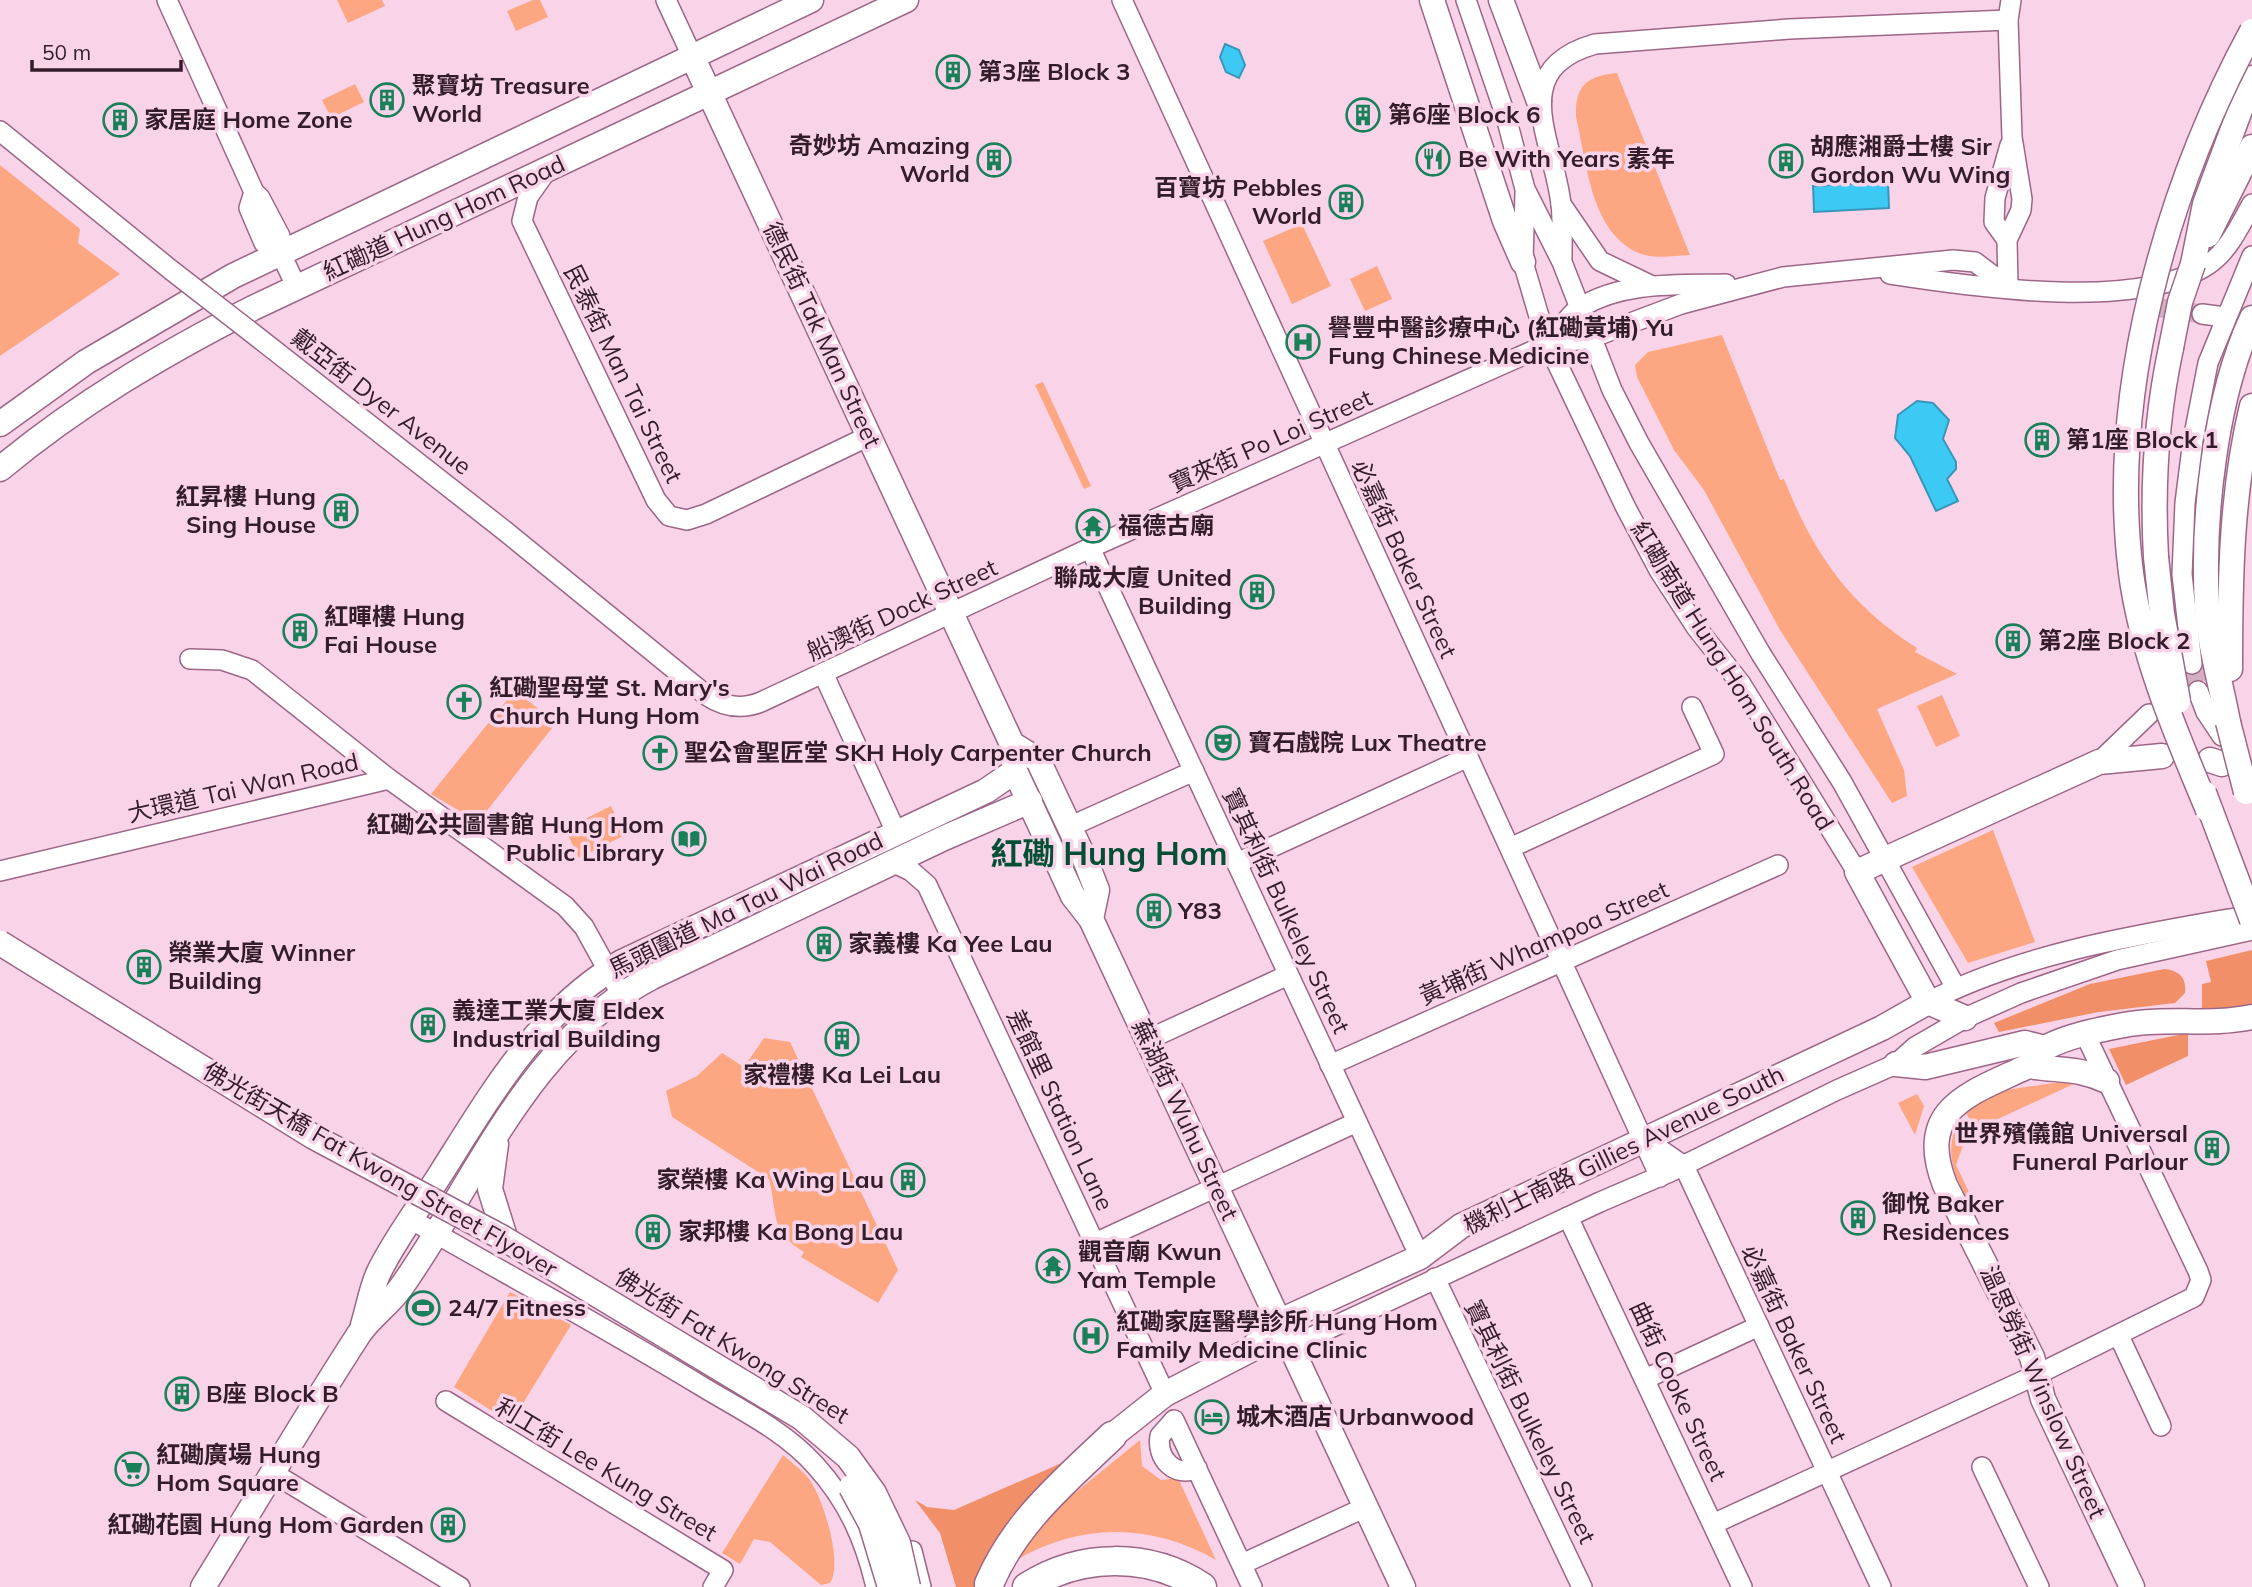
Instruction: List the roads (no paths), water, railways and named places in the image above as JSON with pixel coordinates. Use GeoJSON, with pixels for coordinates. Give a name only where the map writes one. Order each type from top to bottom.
{"type":"FeatureCollection","features":[{"type":"Feature","properties":{"kind":"highway"},"geometry":{"type":"LineString","coordinates":[[989,1584],[1006,1550],[1028,1519],[1112,1436]]}},
{"type":"Feature","properties":{"kind":"highway"},"geometry":{"type":"LineString","coordinates":[[1027,1587],[1078,1565],[1123,1561],[1168,1570],[1202,1587]]}},
{"type":"Feature","properties":{"kind":"main road","name":"紅磡道 Hung Hom Road"},"geometry":{"type":"LineString","coordinates":[[0,424],[86,362],[233,276],[811,0]]}},
{"type":"Feature","properties":{"kind":"main road","name":"紅磡道 Hung Hom Road"},"geometry":{"type":"LineString","coordinates":[[0,469],[61,421],[144,366],[297,288],[906,0]]}},
{"type":"Feature","properties":{"kind":"main road"},"geometry":{"type":"LineString","coordinates":[[1432,0],[1505,221],[1523,262]]}},
{"type":"Feature","properties":{"kind":"main road"},"geometry":{"type":"LineString","coordinates":[[1501,0],[1539,101]]}},
{"type":"Feature","properties":{"kind":"main road"},"geometry":{"type":"LineString","coordinates":[[2252,31],[2220,94],[2180,192],[2150,294],[2136,380],[2128,464],[2128,545],[2140,620],[2168,713],[2252,917]]}},
{"type":"Feature","properties":{"kind":"main road","name":"德民街 Tak Man Street"},"geometry":{"type":"LineString","coordinates":[[692,56],[951,614]]}},
{"type":"Feature","properties":{"kind":"main road"},"geometry":{"type":"LineString","coordinates":[[2208,810],[2179,706],[2169,656],[2158,581],[2153,510],[2160,397],[2180,302],[2193,264],[2205,204],[2252,78]]}},
{"type":"Feature","properties":{"kind":"main road"},"geometry":{"type":"LineString","coordinates":[[2193,264],[2252,147]]}},
{"type":"Feature","properties":{"kind":"main road"},"geometry":{"type":"LineString","coordinates":[[2252,318],[2222,412],[2210,482],[2207,607],[2225,729],[2252,808]]}},
{"type":"Feature","properties":{"kind":"main road"},"geometry":{"type":"LineString","coordinates":[[2225,729],[2236,479],[2252,406]]}},
{"type":"Feature","properties":{"kind":"main road","name":"蕪湖街 Wuhu Street"},"geometry":{"type":"LineString","coordinates":[[951,614],[1012,744],[1015,771],[1073,896],[1091,919],[1403,1587]]}},
{"type":"Feature","properties":{"kind":"main road","name":"蕪湖街 Wuhu Street"},"geometry":{"type":"LineString","coordinates":[[1012,744],[1038,760],[1069,827],[1097,890],[1091,919]]}},
{"type":"Feature","properties":{"kind":"main road"},"geometry":{"type":"LineString","coordinates":[[1857,872],[2099,762],[2162,756]]}},
{"type":"Feature","properties":{"kind":"main road","name":"馬頭圍道 Ma Tau Wai Road"},"geometry":{"type":"LineString","coordinates":[[361,1331],[378,1274],[492,1093],[530,1041],[564,1004],[607,971],[658,944],[986,791],[1015,771]]}},
{"type":"Feature","properties":{"kind":"main road"},"geometry":{"type":"LineString","coordinates":[[986,791],[1030,800],[1069,827]]}},
{"type":"Feature","properties":{"kind":"main road","name":"馬頭圍道 Ma Tau Wai Road"},"geometry":{"type":"LineString","coordinates":[[203,1587],[361,1331],[401,1289],[532,1083],[570,1035],[621,994],[892,862],[1030,800]]}},
{"type":"Feature","properties":{"kind":"main road","name":"紅磡南道 Hung Hom South Road"},"geometry":{"type":"LineString","coordinates":[[1857,872],[1928,1002]]}},
{"type":"Feature","properties":{"kind":"main road","name":"佛光街天橋 Fat Kwong Street Flyover"},"geometry":{"type":"LineString","coordinates":[[0,943],[314,1137],[503,1238],[802,1418],[848,1457],[874,1493],[898,1543],[908,1587]]}},
{"type":"Feature","properties":{"kind":"main road","name":"佛光街天橋 Fat Kwong Street Flyover"},"geometry":{"type":"LineString","coordinates":[[0,959],[308,1147],[510,1256],[790,1426],[832,1461],[854,1490],[871,1524],[890,1587]]}},
{"type":"Feature","properties":{"kind":"main road"},"geometry":{"type":"LineString","coordinates":[[1928,1002],[1965,1018]]}},
{"type":"Feature","properties":{"kind":"main road","name":"機利士南路 Gillies Avenue South"},"geometry":{"type":"LineString","coordinates":[[1112,1436],[1165,1394],[1250,1350],[1278,1322],[1420,1257],[1461,1226],[1882,1028],[1928,1002]]}},
{"type":"Feature","properties":{"kind":"main road"},"geometry":{"type":"LineString","coordinates":[[1896,1065],[1925,1067],[2025,1043],[2045,1048],[2085,1034],[2126,1025],[2252,1017]]}},
{"type":"Feature","properties":{"kind":"main road","name":"溫思勞街 Winslow Street"},"geometry":{"type":"LineString","coordinates":[[2045,1048],[2028,1066],[1978,1087],[1958,1101],[1939,1131],[1937,1155],[1945,1185],[2032,1357],[2043,1399],[2132,1587]]}},
{"type":"Feature","properties":{"kind":"main road"},"geometry":{"type":"LineString","coordinates":[[2028,1066],[2053,1070],[2077,1069],[2107,1081]]}},
{"type":"Feature","properties":{"kind":"main road"},"geometry":{"type":"LineString","coordinates":[[499,1133],[490,1171],[490,1189],[504,1234]]}},
{"type":"Feature","properties":{"kind":"street"},"geometry":{"type":"LineString","coordinates":[[167,0],[254,192],[249,208],[264,243],[280,252],[297,288]]}},
{"type":"Feature","properties":{"kind":"street"},"geometry":{"type":"LineString","coordinates":[[666,0],[692,56]]}},
{"type":"Feature","properties":{"kind":"street","name":"必嘉街 Baker Street"},"geometry":{"type":"LineString","coordinates":[[1122,0],[1660,1177]]}},
{"type":"Feature","properties":{"kind":"street","name":"紅磡南道 Hung Hom South Road"},"geometry":{"type":"LineString","coordinates":[[1466,0],[1506,117],[1525,190],[1562,262],[1591,338],[1639,443],[1761,654],[1842,782],[1956,988]]}},
{"type":"Feature","properties":{"kind":"street"},"geometry":{"type":"LineString","coordinates":[[1539,101],[1552,69],[1567,55],[1595,44],[2010,10],[2012,137],[1994,210],[1994,222],[2007,240],[2008,287]]}},
{"type":"Feature","properties":{"kind":"street","name":"紅磡南道 Hung Hom South Road"},"geometry":{"type":"LineString","coordinates":[[1539,101],[1561,203],[1562,262]]}},
{"type":"Feature","properties":{"kind":"street","name":"戴亞街 Dyer Avenue"},"geometry":{"type":"LineString","coordinates":[[0,131],[170,270],[526,547],[706,695],[733,707]]}},
{"type":"Feature","properties":{"kind":"street","name":"民泰街 Man Tai Street"},"geometry":{"type":"LineString","coordinates":[[548,169],[528,197],[522,221],[656,499],[669,516],[687,520],[706,514],[869,436]]}},
{"type":"Feature","properties":{"kind":"street","name":"紅磡南道 Hung Hom South Road"},"geometry":{"type":"LineString","coordinates":[[1525,190],[1523,262],[1548,344],[1659,570],[1696,627],[1741,684],[1857,872]]}},
{"type":"Feature","properties":{"kind":"street"},"geometry":{"type":"LineString","coordinates":[[1561,203],[1600,261],[1650,285]]}},
{"type":"Feature","properties":{"kind":"street"},"geometry":{"type":"LineString","coordinates":[[1548,344],[1591,338],[1681,304],[1783,277],[1953,260],[1976,262],[2008,287],[2109,292],[2169,281],[2208,264],[2224,251],[2252,204]]}},
{"type":"Feature","properties":{"kind":"street"},"geometry":{"type":"LineString","coordinates":[[2192,664],[2182,574],[2185,503],[2208,363],[2252,256]]}},
{"type":"Feature","properties":{"kind":"street"},"geometry":{"type":"LineString","coordinates":[[1548,344],[1579,307],[1650,285],[1754,284]]}},
{"type":"Feature","properties":{"kind":"street"},"geometry":{"type":"LineString","coordinates":[[2109,292],[2155,307]]}},
{"type":"Feature","properties":{"kind":"street"},"geometry":{"type":"LineString","coordinates":[[2202,314],[2225,317]]}},
{"type":"Feature","properties":{"kind":"street","name":"寶來街 Po Loi Street"},"geometry":{"type":"LineString","coordinates":[[1090,548],[1548,344]]}},
{"type":"Feature","properties":{"kind":"street","name":"船澳街 Dock Street"},"geometry":{"type":"LineString","coordinates":[[733,707],[752,706],[1090,548]]}},
{"type":"Feature","properties":{"kind":"street","name":"寶其利街 Bulkeley Street"},"geometry":{"type":"LineString","coordinates":[[1090,548],[1420,1257]]}},
{"type":"Feature","properties":{"kind":"street"},"geometry":{"type":"LineString","coordinates":[[190,660],[222,660],[252,670],[388,779]]}},
{"type":"Feature","properties":{"kind":"street"},"geometry":{"type":"LineString","coordinates":[[823,673],[897,832]]}},
{"type":"Feature","properties":{"kind":"street"},"geometry":{"type":"LineString","coordinates":[[2198,691],[2225,729]]}},
{"type":"Feature","properties":{"kind":"street"},"geometry":{"type":"LineString","coordinates":[[1510,848],[1714,754],[1692,707]]}},
{"type":"Feature","properties":{"kind":"street"},"geometry":{"type":"LineString","coordinates":[[2099,762],[2149,714]]}},
{"type":"Feature","properties":{"kind":"street"},"geometry":{"type":"LineString","coordinates":[[1237,863],[1468,757]]}},
{"type":"Feature","properties":{"kind":"street"},"geometry":{"type":"LineString","coordinates":[[1069,827],[1194,771]]}},
{"type":"Feature","properties":{"kind":"street","name":"大環道 Tai Wan Road"},"geometry":{"type":"LineString","coordinates":[[2,873],[388,779],[560,901],[584,928],[621,994]]}},
{"type":"Feature","properties":{"kind":"street","name":"差館里 Station Lane"},"geometry":{"type":"LineString","coordinates":[[892,862],[911,871],[927,885],[1165,1394]]}},
{"type":"Feature","properties":{"kind":"street","name":"黃埔街 Whampoa Street"},"geometry":{"type":"LineString","coordinates":[[1330,1065],[1778,865]]}},
{"type":"Feature","properties":{"kind":"street"},"geometry":{"type":"LineString","coordinates":[[2165,940],[2252,917]]}},
{"type":"Feature","properties":{"kind":"street"},"geometry":{"type":"LineString","coordinates":[[1928,1002],[1956,988],[2084,948],[2252,930]]}},
{"type":"Feature","properties":{"kind":"street","name":"機利士南路 Gillies Avenue South"},"geometry":{"type":"LineString","coordinates":[[1290,1347],[1435,1278],[1684,1166],[1837,1090],[1896,1065],[1915,1047],[1965,1018],[2068,975],[2165,940]]}},
{"type":"Feature","properties":{"kind":"street","name":"佛光街 Fat Kwong Street"},"geometry":{"type":"LineString","coordinates":[[0,953],[15,957],[331,1150],[504,1234],[818,1423],[841,1441],[882,1488],[911,1546],[921,1587]]}},
{"type":"Feature","properties":{"kind":"street"},"geometry":{"type":"LineString","coordinates":[[1147,1040],[1289,975]]}},
{"type":"Feature","properties":{"kind":"street"},"geometry":{"type":"LineString","coordinates":[[1713,1524],[2119,1336],[2194,1297],[2201,1280],[2085,1034]]}},
{"type":"Feature","properties":{"kind":"street"},"geometry":{"type":"LineString","coordinates":[[1095,1243],[1357,1122]]}},
{"type":"Feature","properties":{"kind":"street","name":"必嘉街 Baker Street"},"geometry":{"type":"LineString","coordinates":[[1644,1138],[1684,1166],[1881,1587]]}},
{"type":"Feature","properties":{"kind":"street","name":"曲街 Cooke Street"},"geometry":{"type":"LineString","coordinates":[[1568,1217],[1742,1587]]}},
{"type":"Feature","properties":{"kind":"street","name":"佛光街 Fat Kwong Street"},"geometry":{"type":"LineString","coordinates":[[412,1220],[572,1308],[792,1444],[831,1483],[847,1507],[864,1544],[876,1587]]}},
{"type":"Feature","properties":{"kind":"street","name":"寶其利街 Bulkeley Street"},"geometry":{"type":"LineString","coordinates":[[1435,1278],[1582,1587]]}},
{"type":"Feature","properties":{"kind":"street"},"geometry":{"type":"LineString","coordinates":[[1645,1379],[1759,1326]]}},
{"type":"Feature","properties":{"kind":"street"},"geometry":{"type":"LineString","coordinates":[[2119,1336],[2161,1426]]}},
{"type":"Feature","properties":{"kind":"street","name":"利工街 Lee Kung Street"},"geometry":{"type":"LineString","coordinates":[[446,1401],[723,1570],[713,1587]]}},
{"type":"Feature","properties":{"kind":"street"},"geometry":{"type":"LineString","coordinates":[[1982,1467],[2039,1587]]}},
{"type":"Feature","properties":{"kind":"street"},"geometry":{"type":"LineString","coordinates":[[1197,1468],[1252,1587]]}},
{"type":"Feature","properties":{"kind":"street"},"geometry":{"type":"LineString","coordinates":[[273,1473],[460,1587]]}},
{"type":"Feature","properties":{"kind":"street"},"geometry":{"type":"LineString","coordinates":[[1242,1564],[1366,1507]]}},
{"type":"Feature","properties":{"kind":"water"},"geometry":{"type":"Polygon","coordinates":[[[1225,44],[1239,50],[1245,65],[1239,78],[1226,72],[1220,57],[1225,44]]]}},
{"type":"Feature","properties":{"kind":"water"},"geometry":{"type":"Polygon","coordinates":[[[1888,182],[1889,208],[1814,212],[1813,186],[1888,182]]]}},
{"type":"Feature","properties":{"kind":"water"},"geometry":{"type":"Polygon","coordinates":[[[1917,401],[1933,403],[1949,420],[1943,439],[1956,462],[1956,469],[1947,479],[1958,501],[1936,511],[1910,456],[1895,438],[1898,415],[1917,401]]]}},
{"type":"Feature","properties":{"kind":"tunnel"},"geometry":{"type":"LineString","coordinates":[[2155,307],[2202,314]]}},
{"type":"Feature","properties":{"kind":"tunnel"},"geometry":{"type":"LineString","coordinates":[[2192,664],[2198,691]]}},
{"type":"Feature","properties":{"kind":"place","name":"第3座 Block 3"},"geometry":{"type":"Point","coordinates":[953,72]}},
{"type":"Feature","properties":{"kind":"place","name":"聚寶坊 Treasure World"},"geometry":{"type":"Point","coordinates":[387,100]}},
{"type":"Feature","properties":{"kind":"place","name":"第6座 Block 6"},"geometry":{"type":"Point","coordinates":[1363,115]}},
{"type":"Feature","properties":{"kind":"place","name":"家居庭 Home Zone"},"geometry":{"type":"Point","coordinates":[120,120]}},
{"type":"Feature","properties":{"kind":"place","name":"Be With Years 素年"},"geometry":{"type":"Point","coordinates":[1433,159]}},
{"type":"Feature","properties":{"kind":"place","name":"奇妙坊 Amazing World"},"geometry":{"type":"Point","coordinates":[994,160]}},
{"type":"Feature","properties":{"kind":"place","name":"胡應湘爵士樓 Sir Gordon Wu Wing"},"geometry":{"type":"Point","coordinates":[1786,161]}},
{"type":"Feature","properties":{"kind":"place","name":"百寶坊 Pebbles World"},"geometry":{"type":"Point","coordinates":[1346,202]}},
{"type":"Feature","properties":{"kind":"place","name":"譽豐中醫診療中心 (紅磡黃埔) Yu Fung Chinese Medicine"},"geometry":{"type":"Point","coordinates":[1303,342]}},
{"type":"Feature","properties":{"kind":"place","name":"第1座 Block 1"},"geometry":{"type":"Point","coordinates":[2042,440]}},
{"type":"Feature","properties":{"kind":"place","name":"紅昇樓 Hung Sing House"},"geometry":{"type":"Point","coordinates":[341,511]}},
{"type":"Feature","properties":{"kind":"place","name":"福德古廟"},"geometry":{"type":"Point","coordinates":[1093,526]}},
{"type":"Feature","properties":{"kind":"place","name":"聯成大廈 United Building"},"geometry":{"type":"Point","coordinates":[1257,592]}},
{"type":"Feature","properties":{"kind":"place","name":"紅暉樓 Hung Fai House"},"geometry":{"type":"Point","coordinates":[300,631]}},
{"type":"Feature","properties":{"kind":"place","name":"第2座 Block 2"},"geometry":{"type":"Point","coordinates":[2013,641]}},
{"type":"Feature","properties":{"kind":"place","name":"紅磡聖母堂 St. Mary's Church Hung Hom"},"geometry":{"type":"Point","coordinates":[464,702]}},
{"type":"Feature","properties":{"kind":"place","name":"寶石戲院 Lux Theatre"},"geometry":{"type":"Point","coordinates":[1223,743]}},
{"type":"Feature","properties":{"kind":"place","name":"聖公會聖匠堂 SKH Holy Carpenter Church"},"geometry":{"type":"Point","coordinates":[660,753]}},
{"type":"Feature","properties":{"kind":"place","name":"紅磡公共圖書館 Hung Hom Public Library"},"geometry":{"type":"Point","coordinates":[689,839]}},
{"type":"Feature","properties":{"kind":"place","name":"Y83"},"geometry":{"type":"Point","coordinates":[1154,911]}},
{"type":"Feature","properties":{"kind":"place","name":"家義樓 Ka Yee Lau"},"geometry":{"type":"Point","coordinates":[824,944]}},
{"type":"Feature","properties":{"kind":"place","name":"榮業大廈 Winner Building"},"geometry":{"type":"Point","coordinates":[144,967]}},
{"type":"Feature","properties":{"kind":"place","name":"義達工業大廈 Eldex Industrial Building"},"geometry":{"type":"Point","coordinates":[428,1025]}},
{"type":"Feature","properties":{"kind":"place","name":"家禮樓 Ka Lei Lau"},"geometry":{"type":"Point","coordinates":[842,1039]}},
{"type":"Feature","properties":{"kind":"place","name":"世界殯儀館 Universal Funeral Parlour"},"geometry":{"type":"Point","coordinates":[2212,1148]}},
{"type":"Feature","properties":{"kind":"place","name":"家榮樓 Ka Wing Lau"},"geometry":{"type":"Point","coordinates":[908,1180]}},
{"type":"Feature","properties":{"kind":"place","name":"御悅 Baker Residences"},"geometry":{"type":"Point","coordinates":[1858,1218]}},
{"type":"Feature","properties":{"kind":"place","name":"家邦樓 Ka Bong Lau"},"geometry":{"type":"Point","coordinates":[653,1232]}},
{"type":"Feature","properties":{"kind":"place","name":"觀音廟 Kwun Yam Temple"},"geometry":{"type":"Point","coordinates":[1053,1266]}},
{"type":"Feature","properties":{"kind":"place","name":"24/7 Fitness"},"geometry":{"type":"Point","coordinates":[423,1308]}},
{"type":"Feature","properties":{"kind":"place","name":"紅磡家庭醫學診所 Hung Hom Family Medicine Clinic"},"geometry":{"type":"Point","coordinates":[1091,1336]}},
{"type":"Feature","properties":{"kind":"place","name":"B座 Block B"},"geometry":{"type":"Point","coordinates":[182,1394]}},
{"type":"Feature","properties":{"kind":"place","name":"城木酒店 Urbanwood"},"geometry":{"type":"Point","coordinates":[1212,1417]}},
{"type":"Feature","properties":{"kind":"place","name":"紅磡廣場 Hung Hom Square"},"geometry":{"type":"Point","coordinates":[132,1469]}},
{"type":"Feature","properties":{"kind":"place","name":"紅磡花園 Hung Hom Garden"},"geometry":{"type":"Point","coordinates":[448,1525]}},
{"type":"Feature","properties":{"kind":"district","name":"紅磡 Hung Hom"},"geometry":{"type":"Point","coordinates":[1109,854]}}]}
